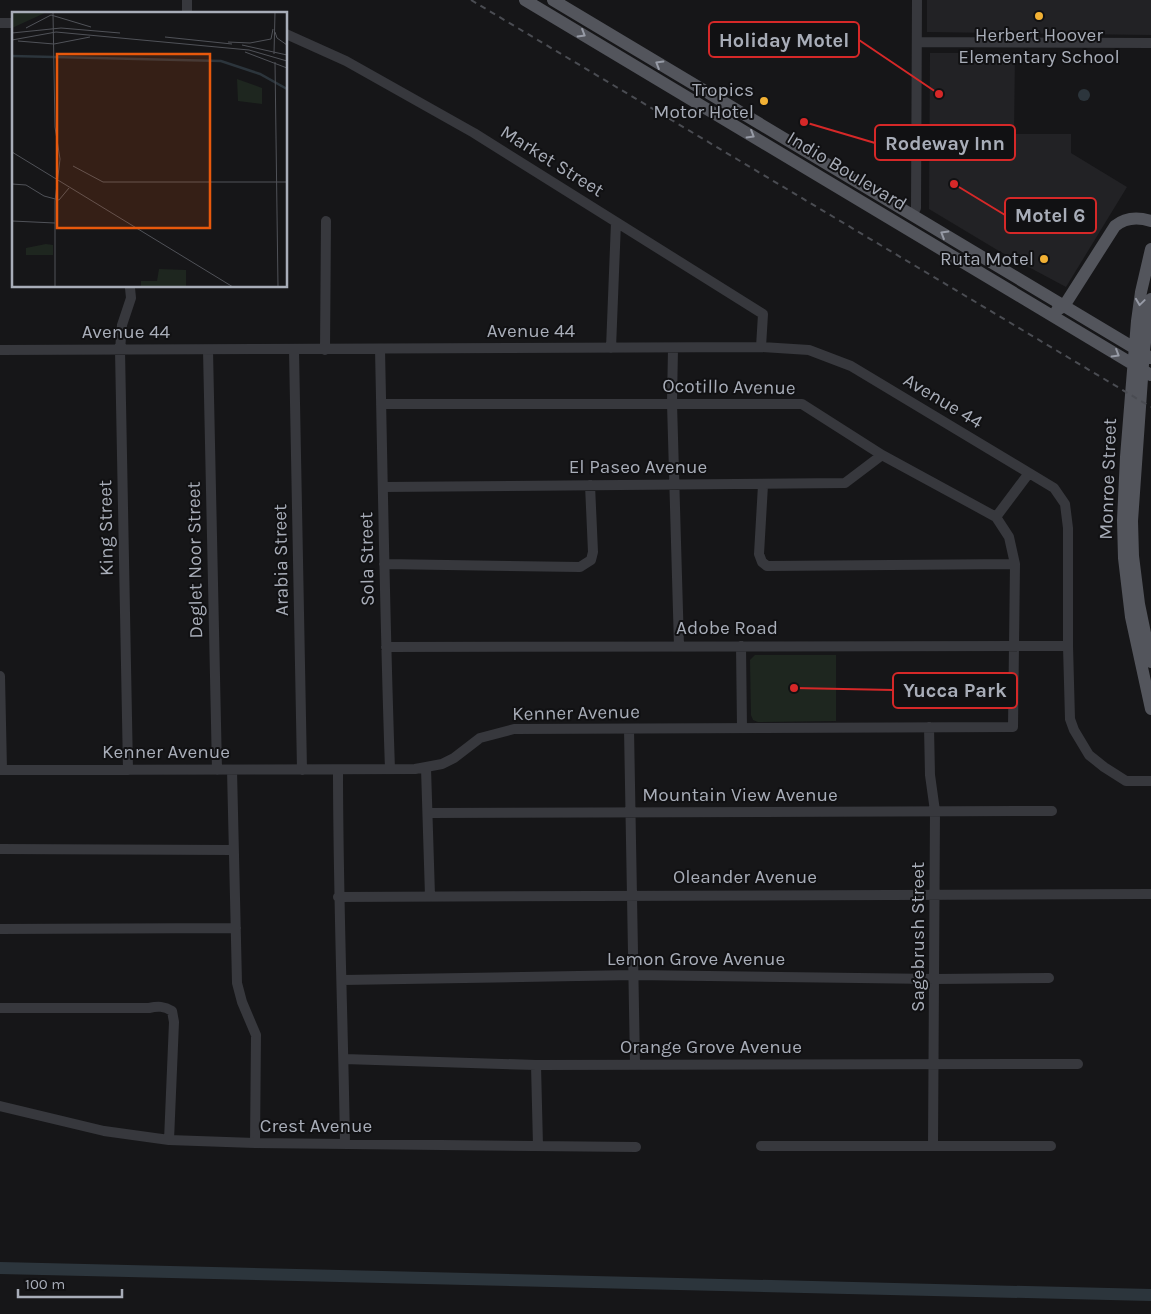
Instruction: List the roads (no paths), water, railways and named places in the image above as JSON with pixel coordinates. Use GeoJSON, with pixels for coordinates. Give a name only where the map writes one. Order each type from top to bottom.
{"type":"FeatureCollection","features":[{"type":"Feature","properties":{"kind":"main road","name":"Indio Boulevard"},"geometry":{"type":"LineString","coordinates":[[525,0],[1151,375]]}},
{"type":"Feature","properties":{"kind":"main road"},"geometry":{"type":"LineString","coordinates":[[548,0],[550,8],[557,19]]}},
{"type":"Feature","properties":{"kind":"main road","name":"Indio Boulevard"},"geometry":{"type":"LineString","coordinates":[[553,0],[1151,358]]}},
{"type":"Feature","properties":{"kind":"main road"},"geometry":{"type":"LineString","coordinates":[[844,191],[865,197],[896,215],[904,217],[912,214],[916,228],[924,239]]}},
{"type":"Feature","properties":{"kind":"main road"},"geometry":{"type":"LineString","coordinates":[[994,281],[1013,286],[1053,309],[1059,310],[1064,306],[1115,226],[1120,222],[1135,218],[1151,221]]}},
{"type":"Feature","properties":{"kind":"main road","name":"Monroe Street"},"geometry":{"type":"LineString","coordinates":[[1151,249],[1141,292],[1142,322],[1131,457],[1123,520],[1131,617],[1151,709]]}},
{"type":"Feature","properties":{"kind":"main road","name":"Monroe Street"},"geometry":{"type":"LineString","coordinates":[[1142,322],[1151,299]]}},
{"type":"Feature","properties":{"kind":"main road"},"geometry":{"type":"LineString","coordinates":[[1064,306],[1068,319],[1074,329]]}},
{"type":"Feature","properties":{"kind":"main road"},"geometry":{"type":"LineString","coordinates":[[1074,329],[1074,323],[1079,322],[1106,338],[1126,343]]}},
{"type":"Feature","properties":{"kind":"main road","name":"Monroe Street"},"geometry":{"type":"LineString","coordinates":[[1131,457],[1133,556],[1140,611],[1151,662]]}},
{"type":"Feature","properties":{"kind":"street"},"geometry":{"type":"LineString","coordinates":[[912,214],[916,208],[917,0]]}},
{"type":"Feature","properties":{"kind":"street","name":"Market Street"},"geometry":{"type":"LineString","coordinates":[[288,35],[346,61],[463,127],[763,314],[761,347]]}},
{"type":"Feature","properties":{"kind":"street"},"geometry":{"type":"LineString","coordinates":[[917,42],[1151,43]]}},
{"type":"Feature","properties":{"kind":"street"},"geometry":{"type":"LineString","coordinates":[[325,350],[326,221]]}},
{"type":"Feature","properties":{"kind":"street"},"geometry":{"type":"LineString","coordinates":[[611,348],[616,222]]}},
{"type":"Feature","properties":{"kind":"street","name":"King Street"},"geometry":{"type":"LineString","coordinates":[[128,770],[120,350],[122,325],[131,298],[130,288]]}},
{"type":"Feature","properties":{"kind":"street","name":"Avenue 44"},"geometry":{"type":"LineString","coordinates":[[0,350],[761,347],[809,350],[851,366],[1054,488],[1065,504],[1068,528],[1070,719],[1080,741],[1089,754],[1104,767],[1126,781],[1151,781]]}},
{"type":"Feature","properties":{"kind":"street"},"geometry":{"type":"LineString","coordinates":[[672,348],[679,646]]}},
{"type":"Feature","properties":{"kind":"street","name":"Sola Street"},"geometry":{"type":"LineString","coordinates":[[380,349],[390,769]]}},
{"type":"Feature","properties":{"kind":"street","name":"Deglet Noor Street"},"geometry":{"type":"LineString","coordinates":[[208,350],[217,770]]}},
{"type":"Feature","properties":{"kind":"street","name":"Arabia Street"},"geometry":{"type":"LineString","coordinates":[[294,350],[302,770]]}},
{"type":"Feature","properties":{"kind":"street","name":"Ocotillo Avenue"},"geometry":{"type":"LineString","coordinates":[[381,404],[802,404],[882,455],[996,518],[1010,537],[1015,564],[1013,727]]}},
{"type":"Feature","properties":{"kind":"street","name":"El Paseo Avenue"},"geometry":{"type":"LineString","coordinates":[[384,486],[844,483],[882,455]]}},
{"type":"Feature","properties":{"kind":"street"},"geometry":{"type":"LineString","coordinates":[[996,518],[1029,473]]}},
{"type":"Feature","properties":{"kind":"street"},"geometry":{"type":"LineString","coordinates":[[384,564],[580,567],[591,560],[593,552],[590,485]]}},
{"type":"Feature","properties":{"kind":"street"},"geometry":{"type":"LineString","coordinates":[[763,485],[759,554],[762,562],[768,566],[1015,564]]}},
{"type":"Feature","properties":{"kind":"street"},"geometry":{"type":"LineString","coordinates":[[741,646],[742,728]]}},
{"type":"Feature","properties":{"kind":"street","name":"Adobe Road"},"geometry":{"type":"LineString","coordinates":[[386,647],[1068,646]]}},
{"type":"Feature","properties":{"kind":"street"},"geometry":{"type":"LineString","coordinates":[[0,676],[1,770]]}},
{"type":"Feature","properties":{"kind":"street","name":"Kenner Avenue"},"geometry":{"type":"LineString","coordinates":[[1,770],[338,770],[426,768],[454,758],[480,738],[514,729],[1013,727]]}},
{"type":"Feature","properties":{"kind":"street","name":"Sagebrush Street"},"geometry":{"type":"LineString","coordinates":[[929,728],[930,775],[936,811],[936,979],[933,1146]]}},
{"type":"Feature","properties":{"kind":"street"},"geometry":{"type":"LineString","coordinates":[[629,729],[635,1064]]}},
{"type":"Feature","properties":{"kind":"street"},"geometry":{"type":"LineString","coordinates":[[426,768],[430,896]]}},
{"type":"Feature","properties":{"kind":"street"},"geometry":{"type":"LineString","coordinates":[[232,770],[237,983],[242,1002],[256,1035],[255,1143]]}},
{"type":"Feature","properties":{"kind":"street"},"geometry":{"type":"LineString","coordinates":[[338,770],[338,897],[343,980],[346,1143]]}},
{"type":"Feature","properties":{"kind":"street","name":"Mountain View Avenue"},"geometry":{"type":"LineString","coordinates":[[428,813],[1052,811]]}},
{"type":"Feature","properties":{"kind":"street"},"geometry":{"type":"LineString","coordinates":[[0,849],[233,850]]}},
{"type":"Feature","properties":{"kind":"street","name":"Oleander Avenue"},"geometry":{"type":"LineString","coordinates":[[338,897],[1151,894]]}},
{"type":"Feature","properties":{"kind":"street"},"geometry":{"type":"LineString","coordinates":[[0,929],[236,928]]}},
{"type":"Feature","properties":{"kind":"street","name":"Lemon Grove Avenue"},"geometry":{"type":"LineString","coordinates":[[343,980],[634,975],[936,979],[1049,978]]}},
{"type":"Feature","properties":{"kind":"street"},"geometry":{"type":"LineString","coordinates":[[0,1008],[149,1008],[156,1006],[172,1011],[174,1022],[169,1140]]}},
{"type":"Feature","properties":{"kind":"street","name":"Orange Grove Avenue"},"geometry":{"type":"LineString","coordinates":[[344,1059],[536,1065],[1078,1064]]}},
{"type":"Feature","properties":{"kind":"street"},"geometry":{"type":"LineString","coordinates":[[536,1065],[538,1146]]}},
{"type":"Feature","properties":{"kind":"street","name":"Crest Avenue"},"geometry":{"type":"LineString","coordinates":[[0,1106],[104,1131],[169,1140],[255,1143],[636,1147]]}},
{"type":"Feature","properties":{"kind":"street"},"geometry":{"type":"LineString","coordinates":[[761,1146],[1051,1146]]}},
{"type":"Feature","properties":{"kind":"waterway"},"geometry":{"type":"LineString","coordinates":[[0,1268],[1151,1295]]}},
{"type":"Feature","properties":{"kind":"railway"},"geometry":{"type":"LineString","coordinates":[[471,0],[1151,407]]}},
{"type":"Feature","properties":{"kind":"place","name":"Herbert Hoover Elementary School"},"geometry":{"type":"Point","coordinates":[1039,16]}},
{"type":"Feature","properties":{"kind":"place","name":"Holiday Motel"},"geometry":{"type":"Point","coordinates":[939,94]}},
{"type":"Feature","properties":{"kind":"place","name":"Tropics Motor Hotel"},"geometry":{"type":"Point","coordinates":[764,101]}},
{"type":"Feature","properties":{"kind":"place","name":"Rodeway Inn"},"geometry":{"type":"Point","coordinates":[804,122]}},
{"type":"Feature","properties":{"kind":"place","name":"Motel 6"},"geometry":{"type":"Point","coordinates":[954,184]}},
{"type":"Feature","properties":{"kind":"place","name":"Ruta Motel"},"geometry":{"type":"Point","coordinates":[1044,259]}},
{"type":"Feature","properties":{"kind":"place","name":"Yucca Park"},"geometry":{"type":"Point","coordinates":[794,688]}}]}
